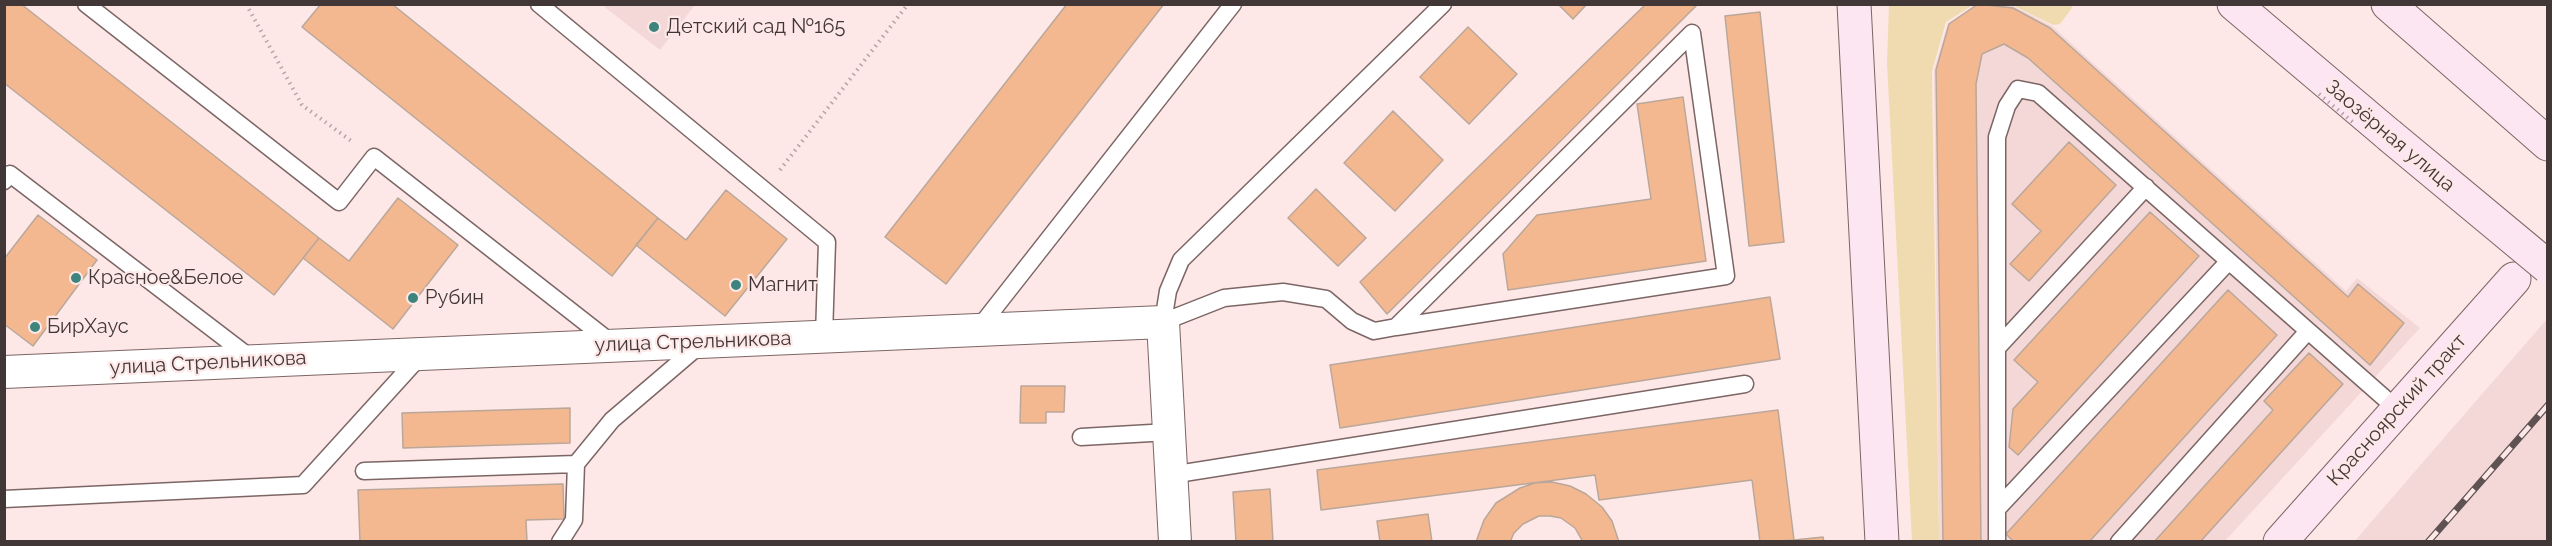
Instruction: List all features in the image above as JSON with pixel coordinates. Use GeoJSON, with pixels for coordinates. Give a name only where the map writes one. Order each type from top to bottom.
{"type":"FeatureCollection","features":[{"type":"Feature","properties":{"kind":"main road","name":"Заозёрная улица"},"geometry":{"type":"LineString","coordinates":[[2234,4],[2547,267]]}},
{"type":"Feature","properties":{"kind":"main road"},"geometry":{"type":"LineString","coordinates":[[2388,4],[2547,144]]}},
{"type":"Feature","properties":{"kind":"main road"},"geometry":{"type":"LineString","coordinates":[[1855,8],[1882,542]]}},
{"type":"Feature","properties":{"kind":"main road","name":"Красноярский тракт"},"geometry":{"type":"LineString","coordinates":[[2280,542],[2514,279]]}},
{"type":"Feature","properties":{"kind":"street","name":"улица Стрельникова"},"geometry":{"type":"LineString","coordinates":[[4,372],[1163,322]]}},
{"type":"Feature","properties":{"kind":"street"},"geometry":{"type":"LineString","coordinates":[[1163,322],[1175,542]]}},
{"type":"Feature","properties":{"kind":"lane"},"geometry":{"type":"LineString","coordinates":[[86,4],[339,202],[374,157],[614,345]]}},
{"type":"Feature","properties":{"kind":"lane"},"geometry":{"type":"LineString","coordinates":[[539,4],[827,242],[824,336]]}},
{"type":"Feature","properties":{"kind":"lane"},"geometry":{"type":"LineString","coordinates":[[978,329],[1233,4]]}},
{"type":"Feature","properties":{"kind":"lane"},"geometry":{"type":"LineString","coordinates":[[1163,322],[1168,291],[1181,260],[1443,4]]}},
{"type":"Feature","properties":{"kind":"lane"},"geometry":{"type":"LineString","coordinates":[[1163,322],[1224,298],[1283,292],[1326,299],[1352,321],[1374,332],[1726,276],[1692,33],[1396,327]]}},
{"type":"Feature","properties":{"kind":"lane"},"geometry":{"type":"LineString","coordinates":[[1997,542],[1997,137],[2007,106],[2018,89],[2038,93],[2398,410]]}},
{"type":"Feature","properties":{"kind":"lane"},"geometry":{"type":"LineString","coordinates":[[4,181],[10,174],[255,361]]}},
{"type":"Feature","properties":{"kind":"lane"},"geometry":{"type":"LineString","coordinates":[[1997,348],[2146,187]]}},
{"type":"Feature","properties":{"kind":"lane"},"geometry":{"type":"LineString","coordinates":[[1997,509],[2229,261]]}},
{"type":"Feature","properties":{"kind":"lane"},"geometry":{"type":"LineString","coordinates":[[2119,542],[2308,331]]}},
{"type":"Feature","properties":{"kind":"lane"},"geometry":{"type":"LineString","coordinates":[[560,542],[574,520],[576,464],[612,420],[704,341]]}},
{"type":"Feature","properties":{"kind":"lane"},"geometry":{"type":"LineString","coordinates":[[4,499],[303,485],[423,354]]}},
{"type":"Feature","properties":{"kind":"lane"},"geometry":{"type":"LineString","coordinates":[[1172,474],[1745,384]]}},
{"type":"Feature","properties":{"kind":"lane"},"geometry":{"type":"LineString","coordinates":[[1081,437],[1169,432]]}},
{"type":"Feature","properties":{"kind":"lane"},"geometry":{"type":"LineString","coordinates":[[364,471],[576,464]]}},
{"type":"Feature","properties":{"kind":"path"},"geometry":{"type":"LineString","coordinates":[[246,4],[302,105],[374,157]]}},
{"type":"Feature","properties":{"kind":"path"},"geometry":{"type":"LineString","coordinates":[[764,191],[908,4]]}},
{"type":"Feature","properties":{"kind":"shaded area","name":"Детский сад №165"},"geometry":{"type":"Polygon","coordinates":[[[602,5],[695,5],[660,50],[602,5]]]}},
{"type":"Feature","properties":{"kind":"shaded area"},"geometry":{"type":"Polygon","coordinates":[[[1889,5],[1973,5],[1946,22],[1932,71],[1939,541],[1912,541],[1887,63],[1889,5]]]}},
{"type":"Feature","properties":{"kind":"shaded area"},"geometry":{"type":"Polygon","coordinates":[[[1975,5],[2013,6],[2052,26],[2346,291],[2357,278],[2420,328],[2225,541],[1939,541],[1934,70],[1948,23],[1975,5]]]}},
{"type":"Feature","properties":{"kind":"shaded area"},"geometry":{"type":"Polygon","coordinates":[[[2012,5],[2072,5],[2072,8],[2060,24],[2053,25],[2012,5]]]}},
{"type":"Feature","properties":{"kind":"shaded area"},"geometry":{"type":"Polygon","coordinates":[[[2547,319],[2547,541],[2355,541],[2359,536],[2547,319]]]}},
{"type":"Feature","properties":{"kind":"building"},"geometry":{"type":"Polygon","coordinates":[[[4,4],[21,4],[319,238],[274,295],[4,83],[4,4]]]}},
{"type":"Feature","properties":{"kind":"building"},"geometry":{"type":"Polygon","coordinates":[[[321,4],[392,4],[658,218],[612,276],[302,27],[321,4]]]}},
{"type":"Feature","properties":{"kind":"building"},"geometry":{"type":"Polygon","coordinates":[[[1067,4],[1164,4],[946,284],[885,237],[1067,4]]]}},
{"type":"Feature","properties":{"kind":"building"},"geometry":{"type":"Polygon","coordinates":[[[1558,4],[1587,4],[1573,19],[1558,4]]]}},
{"type":"Feature","properties":{"kind":"building"},"geometry":{"type":"Polygon","coordinates":[[[1646,4],[1698,4],[1387,314],[1360,282],[1646,4]]]}},
{"type":"Feature","properties":{"kind":"building"},"geometry":{"type":"Polygon","coordinates":[[[1978,4],[2013,8],[2050,28],[2348,297],[2358,284],[2404,323],[2370,365],[2028,58],[2004,44],[1982,54],[1976,84],[1981,542],[1943,542],[1936,70],[1949,24],[1978,4]]]}},
{"type":"Feature","properties":{"kind":"building"},"geometry":{"type":"Polygon","coordinates":[[[1760,12],[1784,242],[1749,246],[1725,16],[1760,12]]]}},
{"type":"Feature","properties":{"kind":"building"},"geometry":{"type":"Polygon","coordinates":[[[1468,27],[1517,74],[1469,124],[1420,77],[1468,27]]]}},
{"type":"Feature","properties":{"kind":"building"},"geometry":{"type":"Polygon","coordinates":[[[1683,97],[1706,261],[1508,290],[1503,254],[1537,215],[1651,199],[1637,104],[1683,97]]]}},
{"type":"Feature","properties":{"kind":"building"},"geometry":{"type":"Polygon","coordinates":[[[1393,111],[1443,160],[1395,211],[1344,163],[1393,111]]]}},
{"type":"Feature","properties":{"kind":"building"},"geometry":{"type":"Polygon","coordinates":[[[2069,142],[2116,185],[2029,281],[2010,264],[2041,231],[2012,204],[2069,142]]]}},
{"type":"Feature","properties":{"kind":"building"},"geometry":{"type":"Polygon","coordinates":[[[1316,189],[1366,238],[1338,266],[1288,218],[1316,189]]]}},
{"type":"Feature","properties":{"kind":"building"},"geometry":{"type":"Polygon","coordinates":[[[726,190],[787,239],[725,316],[636,245],[658,218],[686,240],[726,190]]]}},
{"type":"Feature","properties":{"kind":"building"},"geometry":{"type":"Polygon","coordinates":[[[398,198],[458,245],[393,329],[303,258],[319,238],[349,261],[398,198]]]}},
{"type":"Feature","properties":{"kind":"building"},"geometry":{"type":"Polygon","coordinates":[[[2150,212],[2199,256],[2018,455],[2009,447],[2013,409],[2038,382],[2014,360],[2150,212]]]}},
{"type":"Feature","properties":{"kind":"building"},"geometry":{"type":"Polygon","coordinates":[[[38,215],[97,260],[33,346],[4,324],[4,259],[38,215]]]}},
{"type":"Feature","properties":{"kind":"building"},"geometry":{"type":"Polygon","coordinates":[[[2228,290],[2277,335],[2089,542],[2014,542],[2006,534],[2228,290]]]}},
{"type":"Feature","properties":{"kind":"building"},"geometry":{"type":"Polygon","coordinates":[[[1770,297],[1780,359],[1340,428],[1330,365],[1770,297]]]}},
{"type":"Feature","properties":{"kind":"building"},"geometry":{"type":"Polygon","coordinates":[[[2309,353],[2343,384],[2200,542],[2154,542],[2273,410],[2264,401],[2309,353]]]}},
{"type":"Feature","properties":{"kind":"building"},"geometry":{"type":"Polygon","coordinates":[[[1021,386],[1065,386],[1064,412],[1046,412],[1046,423],[1020,423],[1021,386]]]}},
{"type":"Feature","properties":{"kind":"building"},"geometry":{"type":"Polygon","coordinates":[[[570,408],[570,443],[403,448],[402,413],[570,408]]]}},
{"type":"Feature","properties":{"kind":"building"},"geometry":{"type":"Polygon","coordinates":[[[1778,410],[1794,540],[1760,542],[1752,480],[1599,500],[1595,475],[1321,510],[1317,470],[1778,410]]]}},
{"type":"Feature","properties":{"kind":"building"},"geometry":{"type":"Polygon","coordinates":[[[1552,482],[1570,486],[1586,494],[1602,507],[1612,521],[1619,542],[1583,542],[1575,528],[1561,518],[1539,516],[1523,524],[1514,533],[1510,542],[1476,542],[1484,520],[1496,503],[1520,488],[1535,483],[1552,482]]]}},
{"type":"Feature","properties":{"kind":"building"},"geometry":{"type":"Polygon","coordinates":[[[563,484],[564,519],[526,520],[527,542],[360,542],[358,490],[563,484]]]}},
{"type":"Feature","properties":{"kind":"building"},"geometry":{"type":"Polygon","coordinates":[[[1270,489],[1273,542],[1236,542],[1233,492],[1270,489]]]}},
{"type":"Feature","properties":{"kind":"building"},"geometry":{"type":"Polygon","coordinates":[[[1428,514],[1432,542],[1380,542],[1377,521],[1428,514]]]}},
{"type":"Feature","properties":{"kind":"building"},"geometry":{"type":"Polygon","coordinates":[[[1823,537],[1824,542],[1785,542],[1794,540],[1823,537]]]}},
{"type":"Feature","properties":{"kind":"railway"},"geometry":{"type":"LineString","coordinates":[[2428,542],[2548,405]]}},
{"type":"Feature","properties":{"kind":"place","name":"Детский сад №165"},"geometry":{"type":"Point","coordinates":[654,27]}},
{"type":"Feature","properties":{"kind":"place","name":"Красное&Белое"},"geometry":{"type":"Point","coordinates":[76,278]}},
{"type":"Feature","properties":{"kind":"place","name":"Магнит"},"geometry":{"type":"Point","coordinates":[736,285]}},
{"type":"Feature","properties":{"kind":"place","name":"Рубин"},"geometry":{"type":"Point","coordinates":[413,298]}},
{"type":"Feature","properties":{"kind":"place","name":"БирХаус"},"geometry":{"type":"Point","coordinates":[35,327]}}]}
